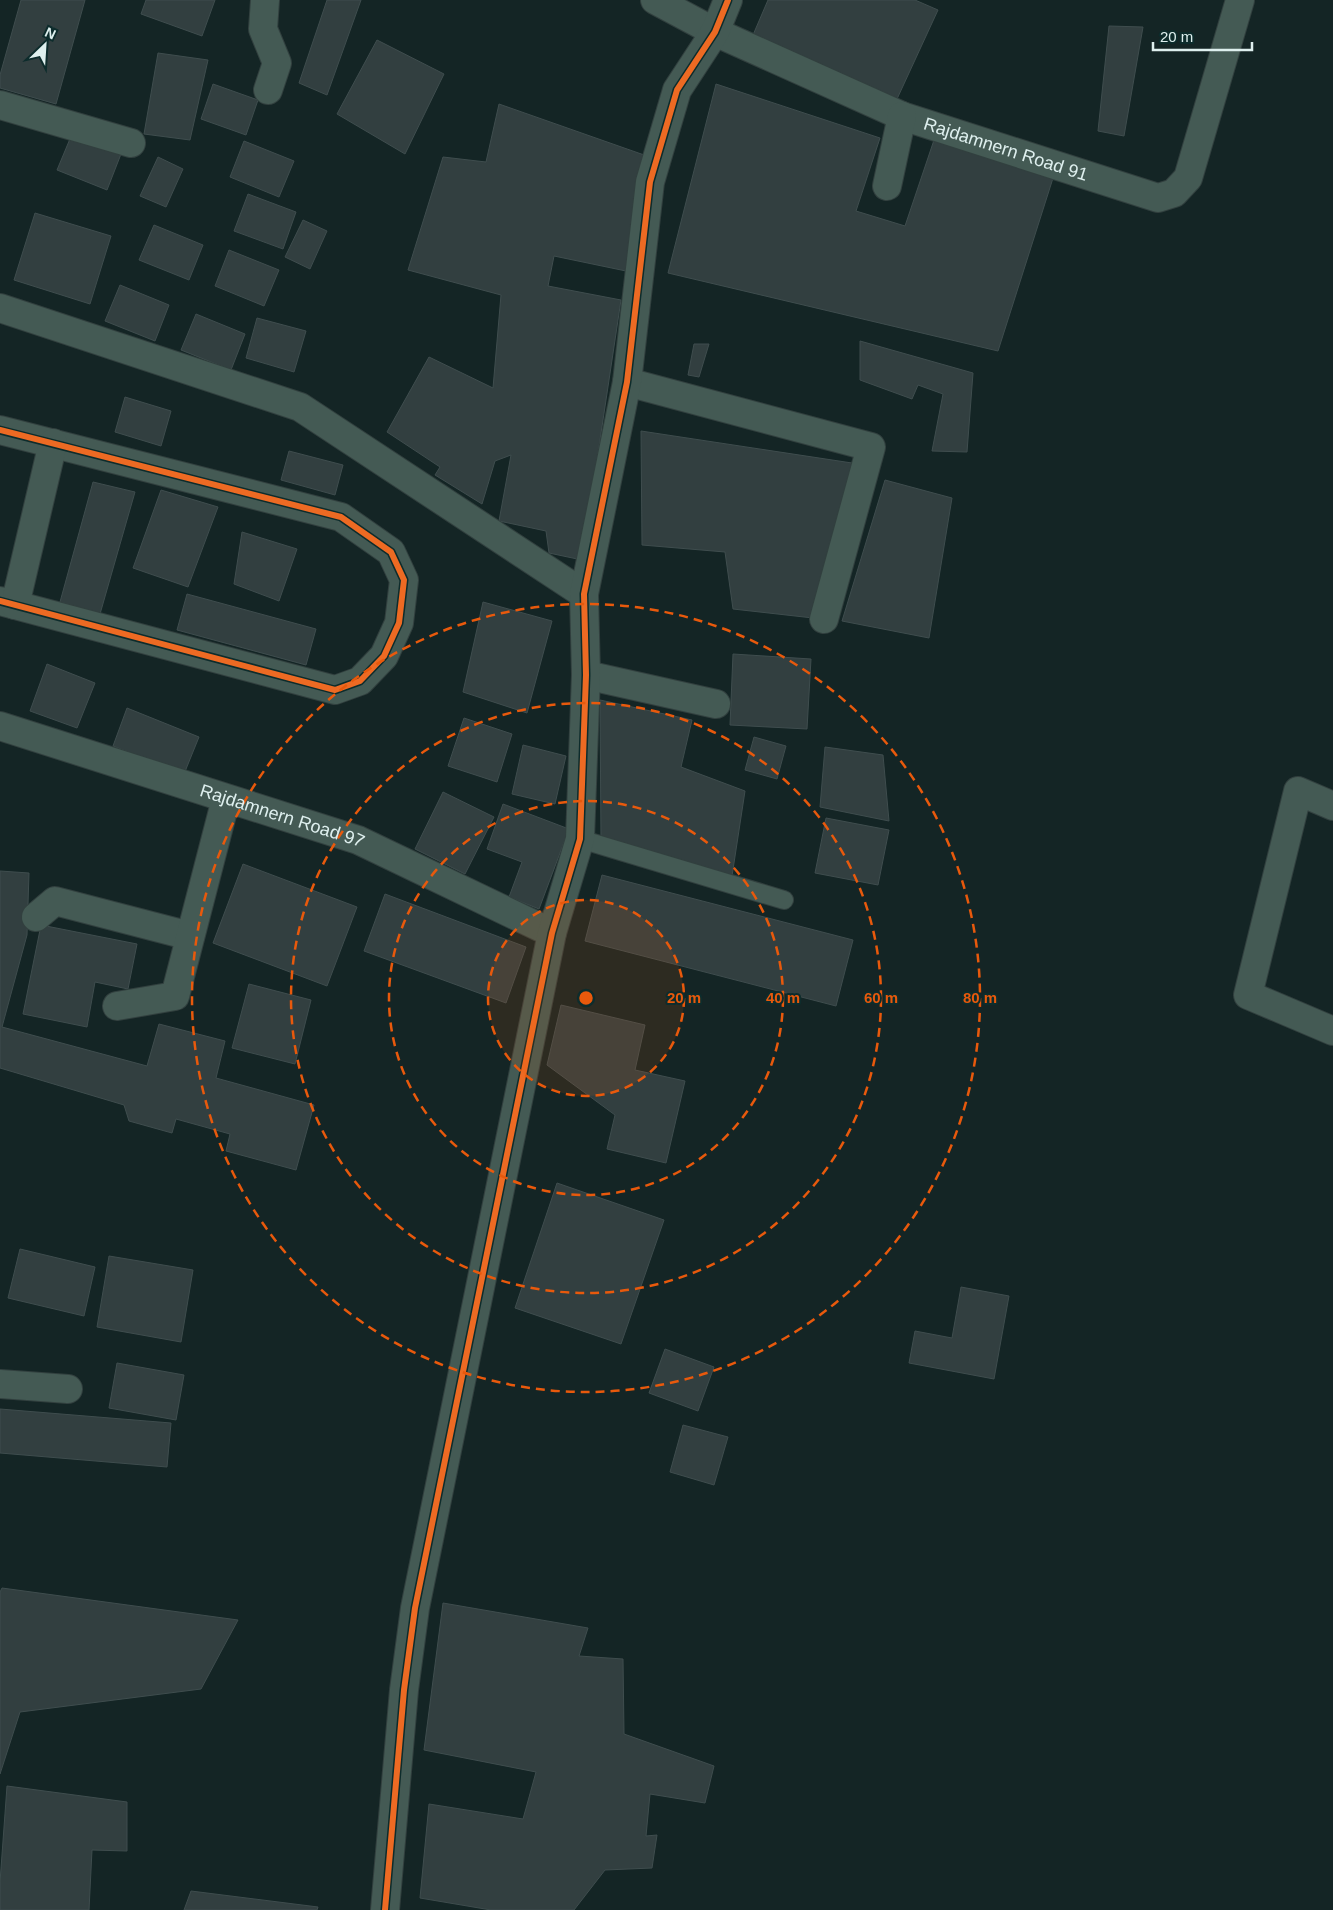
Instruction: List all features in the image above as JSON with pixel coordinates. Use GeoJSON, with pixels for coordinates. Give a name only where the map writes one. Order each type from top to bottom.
{"type":"FeatureCollection","features":[{"type":"Feature","properties":{"kind":"street"},"geometry":{"type":"LineString","coordinates":[[265,0],[263,29],[277,63],[268,90]]}},
{"type":"Feature","properties":{"kind":"street","name":"Rajdamnern Road 91"},"geometry":{"type":"LineString","coordinates":[[655,0],[715,32],[902,116],[1158,198],[1174,193],[1188,178],[1240,0]]}},
{"type":"Feature","properties":{"kind":"street"},"geometry":{"type":"LineString","coordinates":[[384,1910],[404,1690],[414,1608],[552,933],[580,839],[586,674],[584,594],[627,382],[650,182],[677,90],[715,32],[728,0]]}},
{"type":"Feature","properties":{"kind":"street"},"geometry":{"type":"LineString","coordinates":[[0,105],[131,143]]}},
{"type":"Feature","properties":{"kind":"street"},"geometry":{"type":"LineString","coordinates":[[887,186],[902,116]]}},
{"type":"Feature","properties":{"kind":"street"},"geometry":{"type":"LineString","coordinates":[[0,308],[300,407],[584,594]]}},
{"type":"Feature","properties":{"kind":"street"},"geometry":{"type":"LineString","coordinates":[[627,382],[871,447],[824,619]]}},
{"type":"Feature","properties":{"kind":"street"},"geometry":{"type":"LineString","coordinates":[[0,430],[53,443],[341,517],[391,552],[404,580],[399,622],[384,656],[360,681],[335,690],[7,603],[53,443]]}},
{"type":"Feature","properties":{"kind":"street"},"geometry":{"type":"LineString","coordinates":[[586,674],[716,704]]}},
{"type":"Feature","properties":{"kind":"street","name":"Rajdamnern Road 97"},"geometry":{"type":"LineString","coordinates":[[0,726],[358,840],[552,933]]}},
{"type":"Feature","properties":{"kind":"street"},"geometry":{"type":"LineString","coordinates":[[1333,806],[1298,791],[1248,995],[1333,1031]]}},
{"type":"Feature","properties":{"kind":"street"},"geometry":{"type":"LineString","coordinates":[[117,1006],[175,996],[226,799]]}},
{"type":"Feature","properties":{"kind":"street"},"geometry":{"type":"LineString","coordinates":[[36,917],[55,901],[190,936]]}},
{"type":"Feature","properties":{"kind":"street"},"geometry":{"type":"LineString","coordinates":[[0,1384],[68,1389]]}},
{"type":"Feature","properties":{"kind":"lane"},"geometry":{"type":"LineString","coordinates":[[580,839],[784,900]]}},
{"type":"Feature","properties":{"kind":"building"},"geometry":{"type":"Polygon","coordinates":[[[21,0],[85,0],[56,104],[0,88],[0,75],[21,0]]]}},
{"type":"Feature","properties":{"kind":"building"},"geometry":{"type":"Polygon","coordinates":[[[146,0],[215,0],[202,36],[141,14],[146,0]]]}},
{"type":"Feature","properties":{"kind":"building"},"geometry":{"type":"Polygon","coordinates":[[[327,0],[361,0],[327,95],[299,83],[327,0]]]}},
{"type":"Feature","properties":{"kind":"building"},"geometry":{"type":"Polygon","coordinates":[[[768,0],[915,0],[938,10],[897,99],[753,35],[768,0]]]}},
{"type":"Feature","properties":{"kind":"building"},"geometry":{"type":"Polygon","coordinates":[[[1109,26],[1143,27],[1124,136],[1098,131],[1109,26]]]}},
{"type":"Feature","properties":{"kind":"building"},"geometry":{"type":"Polygon","coordinates":[[[377,40],[444,74],[405,154],[337,114],[377,40]]]}},
{"type":"Feature","properties":{"kind":"building"},"geometry":{"type":"Polygon","coordinates":[[[158,53],[208,60],[190,140],[144,134],[158,53]]]}},
{"type":"Feature","properties":{"kind":"building"},"geometry":{"type":"Polygon","coordinates":[[[213,84],[258,100],[246,135],[201,119],[213,84]]]}},
{"type":"Feature","properties":{"kind":"building"},"geometry":{"type":"Polygon","coordinates":[[[716,84],[880,138],[856,211],[905,226],[934,140],[1054,175],[998,351],[668,273],[716,84]]]}},
{"type":"Feature","properties":{"kind":"building"},"geometry":{"type":"Polygon","coordinates":[[[499,104],[647,156],[626,271],[554,256],[548,286],[621,300],[582,560],[549,553],[546,531],[499,521],[511,455],[495,461],[482,504],[435,475],[440,467],[387,432],[429,357],[493,388],[501,295],[408,270],[443,157],[486,162],[499,104]]]}},
{"type":"Feature","properties":{"kind":"building"},"geometry":{"type":"Polygon","coordinates":[[[72,134],[121,154],[107,190],[57,170],[72,134]]]}},
{"type":"Feature","properties":{"kind":"building"},"geometry":{"type":"Polygon","coordinates":[[[244,141],[294,161],[279,197],[230,177],[244,141]]]}},
{"type":"Feature","properties":{"kind":"building"},"geometry":{"type":"Polygon","coordinates":[[[158,157],[183,169],[166,207],[140,196],[158,157]]]}},
{"type":"Feature","properties":{"kind":"building"},"geometry":{"type":"Polygon","coordinates":[[[248,194],[296,212],[283,249],[234,231],[248,194]]]}},
{"type":"Feature","properties":{"kind":"building"},"geometry":{"type":"Polygon","coordinates":[[[35,213],[111,236],[90,304],[14,280],[35,213]]]}},
{"type":"Feature","properties":{"kind":"building"},"geometry":{"type":"Polygon","coordinates":[[[303,220],[327,231],[310,269],[285,257],[303,220]]]}},
{"type":"Feature","properties":{"kind":"building"},"geometry":{"type":"Polygon","coordinates":[[[154,225],[203,245],[189,280],[139,260],[154,225]]]}},
{"type":"Feature","properties":{"kind":"building"},"geometry":{"type":"Polygon","coordinates":[[[229,250],[279,270],[264,306],[215,286],[229,250]]]}},
{"type":"Feature","properties":{"kind":"building"},"geometry":{"type":"Polygon","coordinates":[[[120,285],[169,305],[155,341],[105,321],[120,285]]]}},
{"type":"Feature","properties":{"kind":"building"},"geometry":{"type":"Polygon","coordinates":[[[196,314],[245,334],[231,370],[181,350],[196,314]]]}},
{"type":"Feature","properties":{"kind":"building"},"geometry":{"type":"Polygon","coordinates":[[[257,318],[306,331],[294,372],[246,358],[257,318]]]}},
{"type":"Feature","properties":{"kind":"building"},"geometry":{"type":"Polygon","coordinates":[[[860,341],[973,373],[967,452],[932,451],[943,394],[918,385],[912,399],[860,380],[860,341]]]}},
{"type":"Feature","properties":{"kind":"building"},"geometry":{"type":"Polygon","coordinates":[[[694,344],[709,344],[699,377],[688,375],[694,344]]]}},
{"type":"Feature","properties":{"kind":"building"},"geometry":{"type":"Polygon","coordinates":[[[125,397],[171,411],[161,446],[115,432],[125,397]]]}},
{"type":"Feature","properties":{"kind":"building"},"geometry":{"type":"Polygon","coordinates":[[[641,431],[852,463],[813,618],[733,609],[725,552],[642,545],[641,431]]]}},
{"type":"Feature","properties":{"kind":"building"},"geometry":{"type":"Polygon","coordinates":[[[289,451],[343,465],[335,495],[281,480],[289,451]]]}},
{"type":"Feature","properties":{"kind":"building"},"geometry":{"type":"Polygon","coordinates":[[[885,480],[952,498],[929,638],[842,621],[885,480]]]}},
{"type":"Feature","properties":{"kind":"building"},"geometry":{"type":"Polygon","coordinates":[[[93,482],[135,492],[100,614],[60,602],[93,482]]]}},
{"type":"Feature","properties":{"kind":"building"},"geometry":{"type":"Polygon","coordinates":[[[161,490],[218,507],[188,587],[133,568],[161,490]]]}},
{"type":"Feature","properties":{"kind":"building"},"geometry":{"type":"Polygon","coordinates":[[[242,532],[297,549],[279,601],[234,584],[242,532]]]}},
{"type":"Feature","properties":{"kind":"building"},"geometry":{"type":"Polygon","coordinates":[[[187,594],[316,629],[306,665],[177,630],[187,594]]]}},
{"type":"Feature","properties":{"kind":"building"},"geometry":{"type":"Polygon","coordinates":[[[483,602],[552,621],[527,713],[463,692],[483,602]]]}},
{"type":"Feature","properties":{"kind":"building"},"geometry":{"type":"Polygon","coordinates":[[[733,654],[811,659],[807,729],[730,725],[733,654]]]}},
{"type":"Feature","properties":{"kind":"building"},"geometry":{"type":"Polygon","coordinates":[[[47,664],[95,683],[77,728],[30,711],[47,664]]]}},
{"type":"Feature","properties":{"kind":"building"},"geometry":{"type":"Polygon","coordinates":[[[600,700],[692,720],[681,767],[745,791],[732,876],[601,841],[600,700]]]}},
{"type":"Feature","properties":{"kind":"building"},"geometry":{"type":"Polygon","coordinates":[[[127,708],[199,737],[184,774],[113,746],[127,708]]]}},
{"type":"Feature","properties":{"kind":"building"},"geometry":{"type":"Polygon","coordinates":[[[464,718],[512,734],[497,782],[448,766],[464,718]]]}},
{"type":"Feature","properties":{"kind":"building"},"geometry":{"type":"Polygon","coordinates":[[[754,737],[786,746],[777,779],[745,770],[754,737]]]}},
{"type":"Feature","properties":{"kind":"building"},"geometry":{"type":"Polygon","coordinates":[[[523,745],[566,756],[555,804],[512,794],[523,745]]]}},
{"type":"Feature","properties":{"kind":"building"},"geometry":{"type":"Polygon","coordinates":[[[825,747],[883,755],[889,821],[820,807],[825,747]]]}},
{"type":"Feature","properties":{"kind":"building"},"geometry":{"type":"Polygon","coordinates":[[[443,792],[494,817],[465,874],[415,849],[443,792]]]}},
{"type":"Feature","properties":{"kind":"building"},"geometry":{"type":"Polygon","coordinates":[[[503,804],[569,829],[539,909],[509,897],[522,862],[487,849],[503,804]]]}},
{"type":"Feature","properties":{"kind":"building"},"geometry":{"type":"Polygon","coordinates":[[[826,818],[889,830],[878,885],[815,873],[826,818]]]}},
{"type":"Feature","properties":{"kind":"building"},"geometry":{"type":"Polygon","coordinates":[[[243,864],[357,907],[327,986],[213,943],[243,864]]]}},
{"type":"Feature","properties":{"kind":"building"},"geometry":{"type":"Polygon","coordinates":[[[0,871],[29,873],[27,935],[2,1027],[147,1066],[159,1024],[225,1041],[216,1078],[314,1105],[296,1170],[226,1151],[230,1134],[176,1119],[172,1133],[129,1121],[124,1105],[0,1068],[0,871]]]}},
{"type":"Feature","properties":{"kind":"building"},"geometry":{"type":"Polygon","coordinates":[[[602,875],[853,940],[836,1006],[585,941],[602,875]]]}},
{"type":"Feature","properties":{"kind":"building"},"geometry":{"type":"Polygon","coordinates":[[[385,894],[526,947],[506,1003],[364,951],[385,894]]]}},
{"type":"Feature","properties":{"kind":"building"},"geometry":{"type":"Polygon","coordinates":[[[41,925],[137,944],[128,989],[95,982],[87,1027],[23,1014],[41,925]]]}},
{"type":"Feature","properties":{"kind":"building"},"geometry":{"type":"Polygon","coordinates":[[[249,984],[311,1000],[295,1064],[232,1048],[249,984]]]}},
{"type":"Feature","properties":{"kind":"building"},"geometry":{"type":"Polygon","coordinates":[[[561,1005],[645,1025],[635,1070],[685,1081],[666,1163],[607,1149],[615,1115],[547,1065],[561,1005]]]}},
{"type":"Feature","properties":{"kind":"building"},"geometry":{"type":"Polygon","coordinates":[[[557,1183],[664,1220],[621,1344],[515,1308],[557,1183]]]}},
{"type":"Feature","properties":{"kind":"building"},"geometry":{"type":"Polygon","coordinates":[[[20,1249],[95,1267],[84,1316],[8,1298],[20,1249]]]}},
{"type":"Feature","properties":{"kind":"building"},"geometry":{"type":"Polygon","coordinates":[[[109,1256],[193,1270],[181,1342],[97,1327],[109,1256]]]}},
{"type":"Feature","properties":{"kind":"building"},"geometry":{"type":"Polygon","coordinates":[[[961,1287],[1009,1296],[994,1379],[909,1363],[915,1331],[952,1338],[961,1287]]]}},
{"type":"Feature","properties":{"kind":"building"},"geometry":{"type":"Polygon","coordinates":[[[665,1349],[714,1367],[698,1411],[649,1393],[665,1349]]]}},
{"type":"Feature","properties":{"kind":"building"},"geometry":{"type":"Polygon","coordinates":[[[117,1363],[184,1375],[176,1420],[109,1408],[117,1363]]]}},
{"type":"Feature","properties":{"kind":"building"},"geometry":{"type":"Polygon","coordinates":[[[0,1409],[171,1423],[167,1467],[0,1453],[0,1409]]]}},
{"type":"Feature","properties":{"kind":"building"},"geometry":{"type":"Polygon","coordinates":[[[683,1425],[728,1437],[714,1485],[670,1472],[683,1425]]]}},
{"type":"Feature","properties":{"kind":"building"},"geometry":{"type":"Polygon","coordinates":[[[2,1588],[238,1620],[201,1689],[20,1712],[0,1774],[0,1592],[2,1588]]]}},
{"type":"Feature","properties":{"kind":"building"},"geometry":{"type":"Polygon","coordinates":[[[443,1603],[588,1628],[579,1656],[623,1659],[624,1734],[714,1766],[705,1803],[650,1794],[646,1836],[657,1835],[652,1868],[605,1870],[574,1910],[491,1910],[420,1898],[429,1804],[523,1819],[536,1772],[424,1750],[443,1603]]]}},
{"type":"Feature","properties":{"kind":"building"},"geometry":{"type":"Polygon","coordinates":[[[7,1786],[127,1802],[127,1851],[92,1850],[89,1910],[0,1910],[0,1882],[7,1786]]]}},
{"type":"Feature","properties":{"kind":"building"},"geometry":{"type":"Polygon","coordinates":[[[191,1891],[318,1907],[317,1910],[184,1910],[191,1891]]]}},
{"type":"Feature","properties":{"kind":"cycle path"},"geometry":{"type":"LineString","coordinates":[[385,1910],[404,1690],[415,1608],[552,933],[580,839],[586,675],[584,594],[627,382],[650,182],[677,90],[715,32],[728,0]]}},
{"type":"Feature","properties":{"kind":"cycle path"},"geometry":{"type":"LineString","coordinates":[[0,430],[341,517],[391,552],[404,580],[399,623],[384,656],[360,681],[335,690],[0,601]]}}]}
